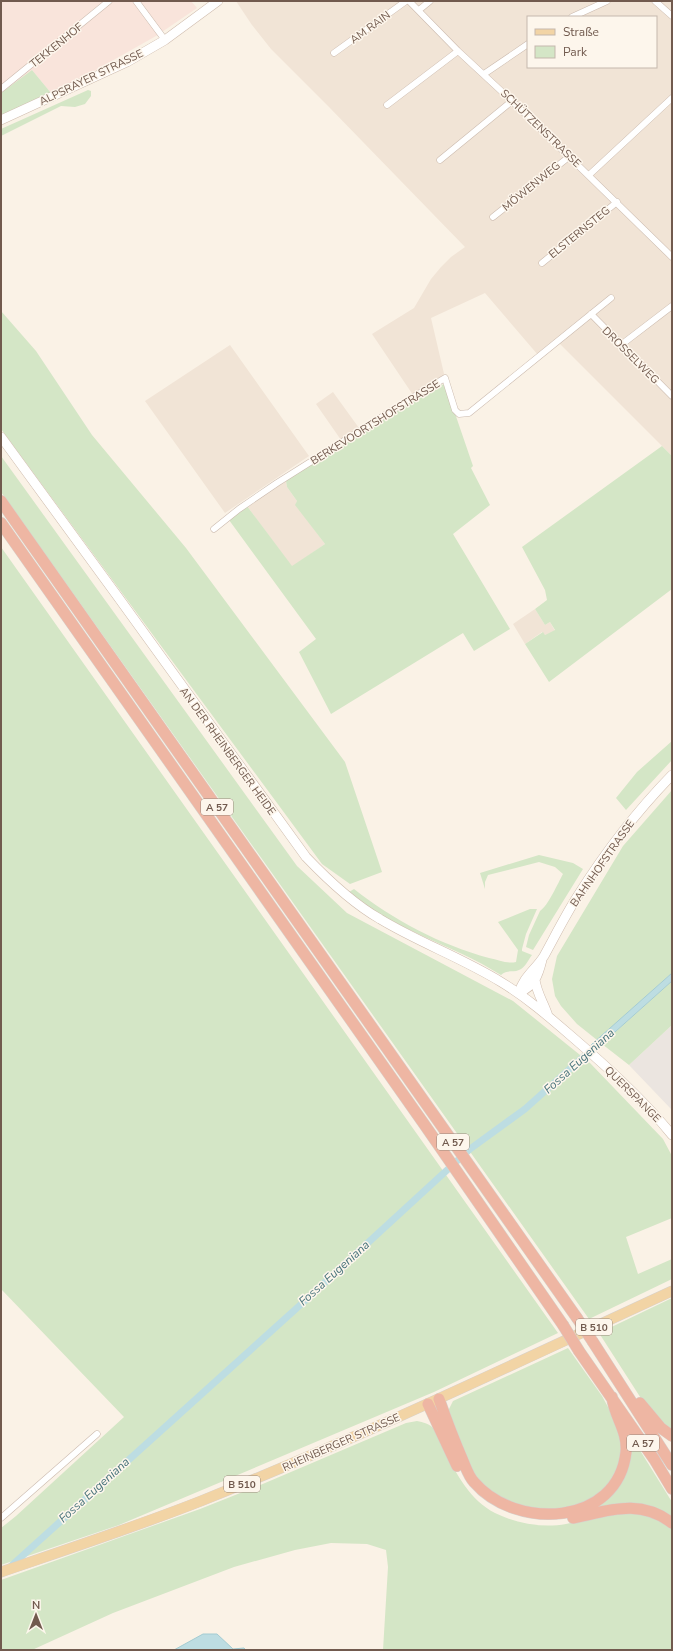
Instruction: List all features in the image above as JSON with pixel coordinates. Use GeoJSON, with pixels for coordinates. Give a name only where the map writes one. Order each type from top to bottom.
{"type":"FeatureCollection","features":[{"type":"Feature","properties":{"kind":"highway","name":"A 57"},"geometry":{"type":"LineString","coordinates":[[1,501],[434,1113],[577,1318],[672,1465]]}},
{"type":"Feature","properties":{"kind":"highway","name":"A 57"},"geometry":{"type":"LineString","coordinates":[[1,523],[424,1124],[654,1458],[672,1490]]}},
{"type":"Feature","properties":{"kind":"highway"},"geometry":{"type":"LineString","coordinates":[[612,1372],[627,1382],[643,1408],[661,1428],[672,1436]]}},
{"type":"Feature","properties":{"kind":"highway"},"geometry":{"type":"LineString","coordinates":[[439,1399],[458,1450],[473,1482],[495,1501],[510,1508],[524,1512],[551,1514],[582,1509],[595,1502],[616,1481],[622,1468],[626,1447],[625,1433],[620,1418],[613,1407],[612,1397]]}},
{"type":"Feature","properties":{"kind":"highway"},"geometry":{"type":"LineString","coordinates":[[428,1404],[464,1479],[471,1489],[489,1504],[506,1513],[522,1518],[557,1521],[618,1508],[636,1508],[652,1512],[672,1523]]}},
{"type":"Feature","properties":{"kind":"main road","name":"RHEINBERGER STRASSE"},"geometry":{"type":"LineString","coordinates":[[1,1572],[200,1501],[305,1458],[439,1399],[672,1291]]}},
{"type":"Feature","properties":{"kind":"street","name":"TEKKENHOF"},"geometry":{"type":"LineString","coordinates":[[1,89],[110,1]]}},
{"type":"Feature","properties":{"kind":"street"},"geometry":{"type":"LineString","coordinates":[[136,1],[165,40]]}},
{"type":"Feature","properties":{"kind":"street","name":"ALPSRAYER STRASSE"},"geometry":{"type":"LineString","coordinates":[[1,120],[127,62],[165,40],[218,1]]}},
{"type":"Feature","properties":{"kind":"street","name":"SCHÜTZENSTRASSE"},"geometry":{"type":"LineString","coordinates":[[408,1],[419,10],[458,51],[570,156],[672,257]]}},
{"type":"Feature","properties":{"kind":"street","name":"AM RAIN"},"geometry":{"type":"LineString","coordinates":[[334,54],[408,1]]}},
{"type":"Feature","properties":{"kind":"street"},"geometry":{"type":"LineString","coordinates":[[419,10],[430,1]]}},
{"type":"Feature","properties":{"kind":"street"},"geometry":{"type":"LineString","coordinates":[[574,16],[607,1]]}},
{"type":"Feature","properties":{"kind":"street"},"geometry":{"type":"LineString","coordinates":[[655,1],[672,16]]}},
{"type":"Feature","properties":{"kind":"street"},"geometry":{"type":"LineString","coordinates":[[484,74],[527,45]]}},
{"type":"Feature","properties":{"kind":"street"},"geometry":{"type":"LineString","coordinates":[[387,105],[458,51]]}},
{"type":"Feature","properties":{"kind":"street"},"geometry":{"type":"LineString","coordinates":[[589,175],[672,98]]}},
{"type":"Feature","properties":{"kind":"street"},"geometry":{"type":"LineString","coordinates":[[440,160],[512,101]]}},
{"type":"Feature","properties":{"kind":"street","name":"MÖWENWEG"},"geometry":{"type":"LineString","coordinates":[[493,217],[570,156]]}},
{"type":"Feature","properties":{"kind":"street","name":"ELSTERNSTEG"},"geometry":{"type":"LineString","coordinates":[[542,263],[617,202]]}},
{"type":"Feature","properties":{"kind":"street","name":"BERKEVOORTSHOFSTRASSE"},"geometry":{"type":"LineString","coordinates":[[214,529],[248,502],[277,483],[445,378],[455,410],[459,414],[469,413],[611,298]]}},
{"type":"Feature","properties":{"kind":"street"},"geometry":{"type":"LineString","coordinates":[[621,346],[672,306]]}},
{"type":"Feature","properties":{"kind":"street","name":"DROSSELWEG"},"geometry":{"type":"LineString","coordinates":[[591,314],[672,396]]}},
{"type":"Feature","properties":{"kind":"street","name":"AN DER RHEINBERGER HEIDE"},"geometry":{"type":"LineString","coordinates":[[1,437],[282,826],[306,857],[347,896],[380,920],[459,959],[519,993]]}},
{"type":"Feature","properties":{"kind":"street","name":"BAHNHOFSTRASSE"},"geometry":{"type":"LineString","coordinates":[[535,980],[543,958],[563,920],[595,869],[633,819],[672,775]]}},
{"type":"Feature","properties":{"kind":"street","name":"BAHNHOFSTRASSE"},"geometry":{"type":"LineString","coordinates":[[519,993],[525,978],[543,958]]}},
{"type":"Feature","properties":{"kind":"street"},"geometry":{"type":"LineString","coordinates":[[519,993],[528,988],[535,980]]}},
{"type":"Feature","properties":{"kind":"street"},"geometry":{"type":"LineString","coordinates":[[535,980],[539,998],[544,1004],[548,1016]]}},
{"type":"Feature","properties":{"kind":"street","name":"QUERSPANGE"},"geometry":{"type":"LineString","coordinates":[[519,993],[579,1042],[602,1063],[656,1115],[672,1135]]}},
{"type":"Feature","properties":{"kind":"street"},"geometry":{"type":"LineString","coordinates":[[1,1518],[97,1434]]}},
{"type":"Feature","properties":{"kind":"shaded area"},"geometry":{"type":"Polygon","coordinates":[[[1,1],[191,1],[197,8],[156,36],[78,80],[51,93],[32,70],[7,89],[1,82],[1,1]]]}},
{"type":"Feature","properties":{"kind":"shaded area"},"geometry":{"type":"Polygon","coordinates":[[[236,1],[672,1],[672,456],[560,344],[538,355],[485,293],[431,318],[445,378],[413,395],[372,334],[414,308],[431,279],[441,267],[451,257],[465,247],[271,49],[252,25],[236,1]]]}},
{"type":"Feature","properties":{"kind":"shaded area"},"geometry":{"type":"Polygon","coordinates":[[[230,345],[309,456],[225,513],[145,401],[230,345]]]}},
{"type":"Feature","properties":{"kind":"shaded area"},"geometry":{"type":"Polygon","coordinates":[[[333,392],[359,428],[341,440],[316,404],[333,392]]]}},
{"type":"Feature","properties":{"kind":"shaded area"},"geometry":{"type":"Polygon","coordinates":[[[286,481],[287,487],[297,501],[296,505],[325,544],[292,567],[247,506],[286,481]]]}},
{"type":"Feature","properties":{"kind":"shaded area"},"geometry":{"type":"Polygon","coordinates":[[[535,609],[545,625],[550,622],[555,631],[545,635],[542,632],[525,644],[513,624],[535,609]]]}},
{"type":"Feature","properties":{"kind":"shaded area"},"geometry":{"type":"Polygon","coordinates":[[[672,1025],[672,1110],[629,1065],[672,1025]]]}},
{"type":"Feature","properties":{"kind":"green space"},"geometry":{"type":"Polygon","coordinates":[[[32,70],[51,93],[1,116],[1,93],[32,70]]]}},
{"type":"Feature","properties":{"kind":"green space"},"geometry":{"type":"Polygon","coordinates":[[[88,90],[91,91],[91,96],[85,104],[75,107],[61,106],[1,136],[1,129],[88,90]]]}},
{"type":"Feature","properties":{"kind":"green space"},"geometry":{"type":"Polygon","coordinates":[[[1,311],[36,351],[92,435],[186,548],[345,762],[382,872],[350,884],[322,864],[1,429],[1,311]]]}},
{"type":"Feature","properties":{"kind":"green space"},"geometry":{"type":"Polygon","coordinates":[[[439,384],[444,385],[448,393],[473,466],[471,468],[490,505],[453,534],[510,629],[474,651],[463,633],[331,714],[299,652],[316,639],[229,520],[247,506],[292,566],[325,544],[295,505],[297,501],[287,487],[286,481],[330,451],[439,384]]]}},
{"type":"Feature","properties":{"kind":"green space"},"geometry":{"type":"Polygon","coordinates":[[[662,446],[672,456],[672,589],[549,682],[525,644],[543,632],[545,635],[555,630],[550,622],[545,625],[535,609],[547,600],[545,590],[522,547],[662,446]]]}},
{"type":"Feature","properties":{"kind":"green space"},"geometry":{"type":"Polygon","coordinates":[[[1,456],[297,866],[347,913],[513,1001],[590,1063],[663,1139],[672,1156],[672,1218],[626,1237],[638,1274],[672,1259],[672,1279],[589,1319],[1,492],[1,456]]]}},
{"type":"Feature","properties":{"kind":"green space"},"geometry":{"type":"Polygon","coordinates":[[[1,547],[558,1333],[434,1392],[119,1525],[1,1565],[1,1528],[124,1417],[1,1289],[1,547]]]}},
{"type":"Feature","properties":{"kind":"green space"},"geometry":{"type":"Polygon","coordinates":[[[672,741],[672,760],[626,810],[616,798],[637,772],[672,741]]]}},
{"type":"Feature","properties":{"kind":"green space"},"geometry":{"type":"Polygon","coordinates":[[[672,790],[672,973],[597,1040],[577,1024],[561,1006],[555,996],[552,979],[557,956],[623,846],[672,790]]]}},
{"type":"Feature","properties":{"kind":"green space"},"geometry":{"type":"Polygon","coordinates":[[[539,855],[573,863],[583,869],[533,950],[526,947],[529,935],[540,911],[549,899],[563,874],[555,867],[539,862],[488,875],[485,882],[485,889],[480,873],[539,855]]]}},
{"type":"Feature","properties":{"kind":"green space"},"geometry":{"type":"Polygon","coordinates":[[[354,889],[401,921],[435,939],[471,953],[503,962],[516,962],[518,950],[498,922],[530,909],[537,909],[526,934],[522,949],[522,951],[532,955],[525,966],[521,969],[506,972],[501,975],[463,954],[384,917],[349,892],[354,889]]]}},
{"type":"Feature","properties":{"kind":"green space"},"geometry":{"type":"Polygon","coordinates":[[[672,981],[672,1025],[629,1065],[602,1044],[672,981]]]}},
{"type":"Feature","properties":{"kind":"green space"},"geometry":{"type":"Polygon","coordinates":[[[672,1298],[672,1431],[644,1403],[599,1333],[672,1298]]]}},
{"type":"Feature","properties":{"kind":"green space"},"geometry":{"type":"Polygon","coordinates":[[[568,1348],[602,1396],[614,1418],[622,1445],[619,1464],[609,1483],[603,1490],[586,1503],[555,1510],[517,1506],[486,1490],[474,1475],[449,1414],[449,1409],[453,1401],[568,1348]]]}},
{"type":"Feature","properties":{"kind":"green space"},"geometry":{"type":"Polygon","coordinates":[[[417,1421],[434,1429],[454,1469],[471,1494],[486,1508],[503,1517],[530,1524],[548,1526],[629,1512],[647,1515],[672,1527],[672,1650],[383,1650],[388,1567],[386,1550],[367,1544],[331,1543],[295,1550],[234,1567],[113,1613],[32,1650],[1,1650],[1,1580],[200,1509],[406,1423],[417,1421]]]}},
{"type":"Feature","properties":{"kind":"green space"},"geometry":{"type":"Polygon","coordinates":[[[628,1431],[672,1502],[672,1518],[662,1512],[589,1510],[610,1493],[628,1431]]]}},
{"type":"Feature","properties":{"kind":"water"},"geometry":{"type":"Polygon","coordinates":[[[672,973],[672,981],[596,1049],[591,1045],[672,973]]]}},
{"type":"Feature","properties":{"kind":"water"},"geometry":{"type":"Polygon","coordinates":[[[203,1634],[217,1634],[233,1649],[244,1648],[246,1650],[174,1650],[203,1634]]]}},
{"type":"Feature","properties":{"kind":"waterway","name":"Fossa Eugeniana"},"geometry":{"type":"LineString","coordinates":[[10,1567],[298,1307],[470,1149],[525,1109],[601,1041]]}}]}
